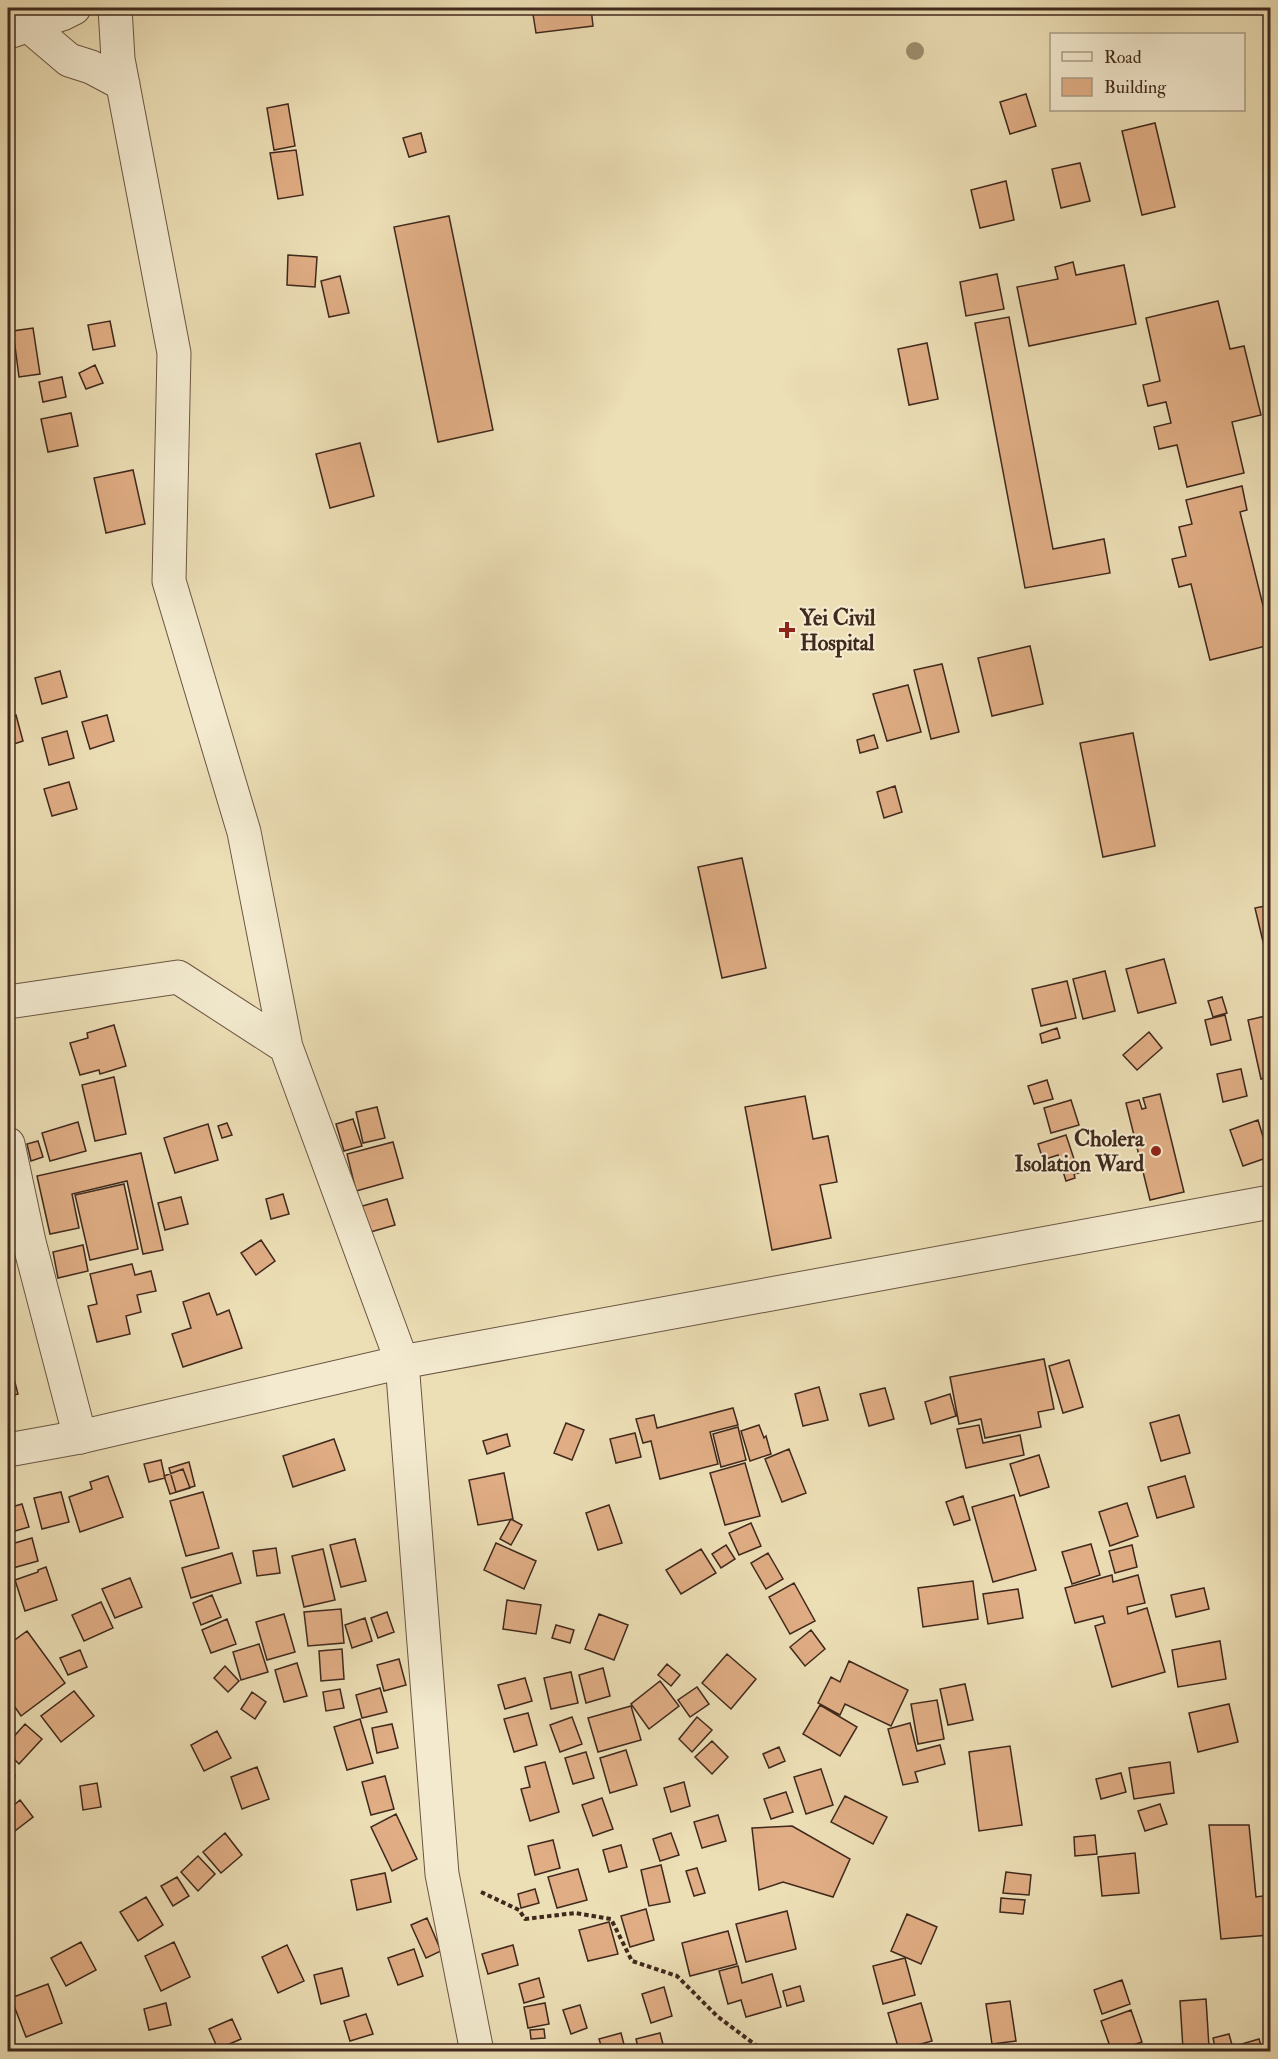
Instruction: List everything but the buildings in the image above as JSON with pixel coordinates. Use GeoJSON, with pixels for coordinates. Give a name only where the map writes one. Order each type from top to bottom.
{"type":"FeatureCollection","features":[{"type":"Feature","properties":{"kind":"street"},"geometry":{"type":"LineString","coordinates":[[18,29],[62,15],[74,8]]}},
{"type":"Feature","properties":{"kind":"street"},"geometry":{"type":"LineString","coordinates":[[115,8],[118,59],[174,353],[169,581],[244,832],[286,1047],[402,1362],[442,1874],[477,2052]]}},
{"type":"Feature","properties":{"kind":"street"},"geometry":{"type":"LineString","coordinates":[[18,29],[69,60],[91,67],[123,84]]}},
{"type":"Feature","properties":{"kind":"street"},"geometry":{"type":"LineString","coordinates":[[8,1002],[178,977],[286,1047]]}},
{"type":"Feature","properties":{"kind":"street"},"geometry":{"type":"LineString","coordinates":[[8,1144],[28,1242],[80,1437]]}},
{"type":"Feature","properties":{"kind":"street"},"geometry":{"type":"LineString","coordinates":[[8,1450],[80,1437],[402,1362],[1270,1202]]}},
{"type":"Feature","properties":{"kind":"path"},"geometry":{"type":"LineString","coordinates":[[442,1874],[519,1910],[525,1919],[575,1913],[611,1919],[632,1961],[677,1976],[717,2016],[765,2052]]}},
{"type":"Feature","properties":{"kind":"path"},"geometry":{"type":"LineString","coordinates":[[779,2052],[789,2052]]}},
{"type":"Feature","properties":{"kind":"place","name":"Yei Civil Hospital"},"geometry":{"type":"Point","coordinates":[787,630]}},
{"type":"Feature","properties":{"kind":"place","name":"Cholera Isolation Ward"},"geometry":{"type":"Point","coordinates":[1156,1151]}}]}
